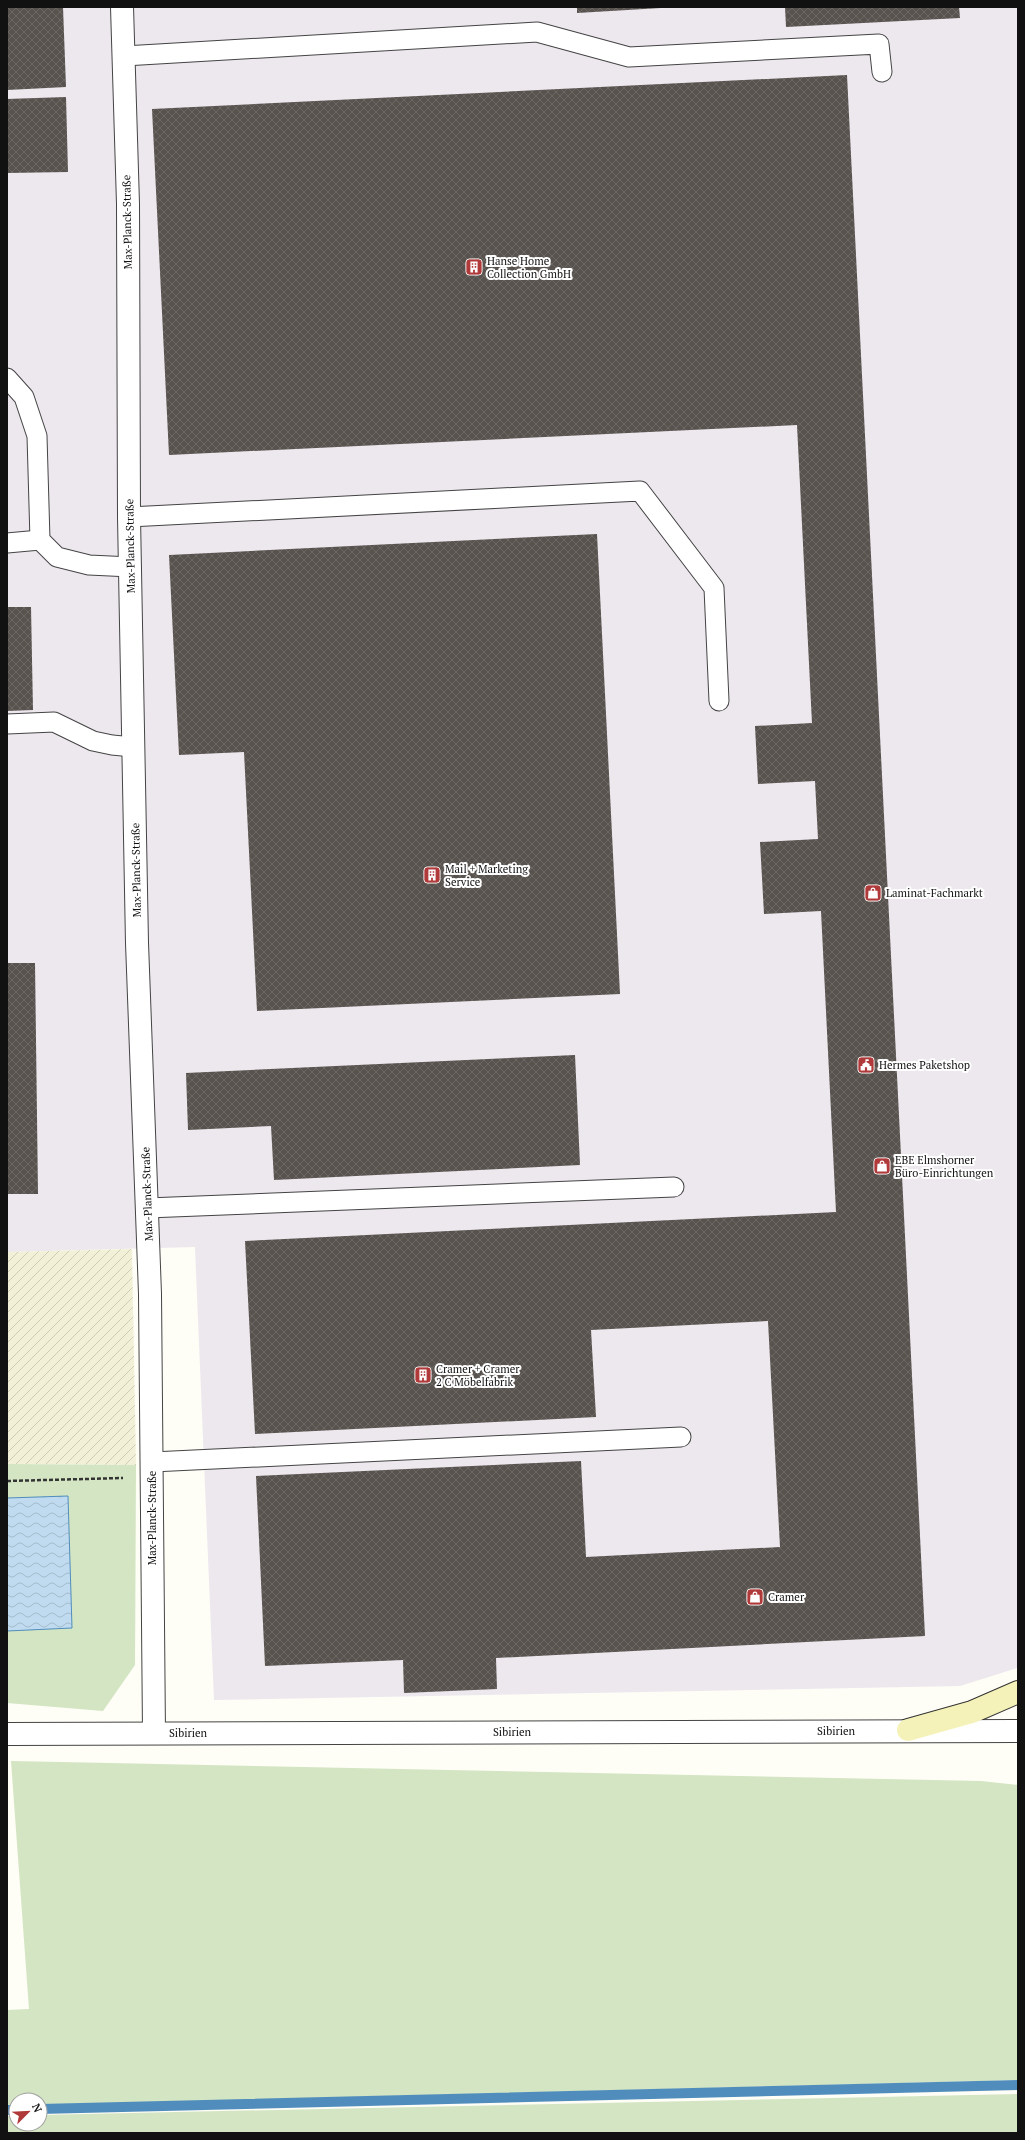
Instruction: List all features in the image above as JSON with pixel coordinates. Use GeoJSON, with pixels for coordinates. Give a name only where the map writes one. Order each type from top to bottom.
{"type":"FeatureCollection","features":[{"type":"Feature","properties":{"kind":"main road"},"geometry":{"type":"LineString","coordinates":[[908,1730],[972,1712],[1018,1692]]}},
{"type":"Feature","properties":{"kind":"street","name":"Max-Planck-Straße"},"geometry":{"type":"LineString","coordinates":[[122,7],[128,211],[129,517],[137,943],[147,1208],[152,1470],[154,1733]]}},
{"type":"Feature","properties":{"kind":"street","name":"Sibirien"},"geometry":{"type":"LineString","coordinates":[[7,1734],[908,1730],[1018,1731]]}},
{"type":"Feature","properties":{"kind":"lane"},"geometry":{"type":"LineString","coordinates":[[124,56],[537,32],[628,57],[879,44],[882,72]]}},
{"type":"Feature","properties":{"kind":"lane"},"geometry":{"type":"LineString","coordinates":[[7,378],[24,397],[37,436],[40,540],[57,557],[89,566],[131,567]]}},
{"type":"Feature","properties":{"kind":"lane"},"geometry":{"type":"LineString","coordinates":[[129,517],[640,491],[714,588],[719,701]]}},
{"type":"Feature","properties":{"kind":"lane"},"geometry":{"type":"LineString","coordinates":[[7,543],[40,540]]}},
{"type":"Feature","properties":{"kind":"lane"},"geometry":{"type":"LineString","coordinates":[[7,724],[54,722],[93,741],[133,747]]}},
{"type":"Feature","properties":{"kind":"lane"},"geometry":{"type":"LineString","coordinates":[[147,1208],[674,1187]]}},
{"type":"Feature","properties":{"kind":"lane"},"geometry":{"type":"LineString","coordinates":[[152,1470],[681,1437]]}},
{"type":"Feature","properties":{"kind":"path"},"geometry":{"type":"LineString","coordinates":[[7,1480],[152,1470]]}},
{"type":"Feature","properties":{"kind":"shaded area"},"geometry":{"type":"Polygon","coordinates":[[[7,7],[1018,7],[1017,1668],[960,1686],[214,1700],[195,1247],[7,1252],[7,7]]]}},
{"type":"Feature","properties":{"kind":"green space"},"geometry":{"type":"Polygon","coordinates":[[[132,1249],[136,1465],[7,1464],[7,1252],[132,1249]]]}},
{"type":"Feature","properties":{"kind":"green space"},"geometry":{"type":"Polygon","coordinates":[[[7,1464],[136,1465],[135,1665],[103,1711],[7,1703],[7,1464]]]}},
{"type":"Feature","properties":{"kind":"green space"},"geometry":{"type":"Polygon","coordinates":[[[11,1761],[981,1781],[1018,1785],[1018,2080],[48,2105],[48,2092],[8,2092],[7,2106],[7,2010],[29,2009],[11,1761]]]}},
{"type":"Feature","properties":{"kind":"green space"},"geometry":{"type":"Polygon","coordinates":[[[1018,2094],[1018,2133],[7,2133],[7,2116],[8,2132],[48,2132],[48,2115],[1018,2094]]]}},
{"type":"Feature","properties":{"kind":"water"},"geometry":{"type":"Polygon","coordinates":[[[68,1496],[72,1628],[7,1631],[7,1498],[68,1496]]]}},
{"type":"Feature","properties":{"kind":"building"},"geometry":{"type":"Polygon","coordinates":[[[7,7],[63,7],[66,87],[7,90],[7,7]]]}},
{"type":"Feature","properties":{"kind":"building"},"geometry":{"type":"Polygon","coordinates":[[[577,7],[661,7],[661,8],[577,13],[577,7]]]}},
{"type":"Feature","properties":{"kind":"building"},"geometry":{"type":"Polygon","coordinates":[[[785,7],[959,7],[960,18],[786,27],[785,7]]]}},
{"type":"Feature","properties":{"kind":"building"},"geometry":{"type":"Polygon","coordinates":[[[847,75],[925,1636],[496,1658],[497,1689],[404,1693],[403,1660],[265,1666],[256,1476],[581,1461],[586,1557],[780,1547],[768,1321],[591,1330],[596,1417],[255,1434],[245,1241],[836,1212],[821,911],[764,914],[760,842],[818,839],[815,781],[758,784],[755,726],[812,723],[797,425],[169,455],[152,109],[847,75]]]}},
{"type":"Feature","properties":{"kind":"building"},"geometry":{"type":"Polygon","coordinates":[[[66,97],[68,172],[7,173],[7,99],[66,97]]]}},
{"type":"Feature","properties":{"kind":"building","name":"Mail + Marketing Service"},"geometry":{"type":"Polygon","coordinates":[[[597,534],[620,994],[257,1011],[244,752],[179,755],[169,555],[597,534]]]}},
{"type":"Feature","properties":{"kind":"building"},"geometry":{"type":"Polygon","coordinates":[[[7,607],[31,607],[33,710],[7,711],[7,607]]]}},
{"type":"Feature","properties":{"kind":"building"},"geometry":{"type":"Polygon","coordinates":[[[7,963],[35,963],[38,1194],[7,1194],[7,963]]]}},
{"type":"Feature","properties":{"kind":"building"},"geometry":{"type":"Polygon","coordinates":[[[575,1055],[580,1165],[274,1180],[271,1126],[188,1130],[186,1073],[575,1055]]]}},
{"type":"Feature","properties":{"kind":"waterway"},"geometry":{"type":"LineString","coordinates":[[48,2109],[1018,2085]]}},
{"type":"Feature","properties":{"kind":"place","name":"Hanse Home Collection GmbH"},"geometry":{"type":"Point","coordinates":[474,267]}},
{"type":"Feature","properties":{"kind":"place","name":"Mail + Marketing Service"},"geometry":{"type":"Point","coordinates":[432,875]}},
{"type":"Feature","properties":{"kind":"place","name":"Laminat-Fachmarkt"},"geometry":{"type":"Point","coordinates":[873,893]}},
{"type":"Feature","properties":{"kind":"place","name":"Hermes Paketshop"},"geometry":{"type":"Point","coordinates":[866,1065]}},
{"type":"Feature","properties":{"kind":"place","name":"EBE Elmshorner Büro-Einrichtungen"},"geometry":{"type":"Point","coordinates":[882,1166]}},
{"type":"Feature","properties":{"kind":"place","name":"Cramer + Cramer 2 C Möbelfabrik"},"geometry":{"type":"Point","coordinates":[423,1375]}},
{"type":"Feature","properties":{"kind":"place","name":"Cramer"},"geometry":{"type":"Point","coordinates":[755,1597]}}]}
